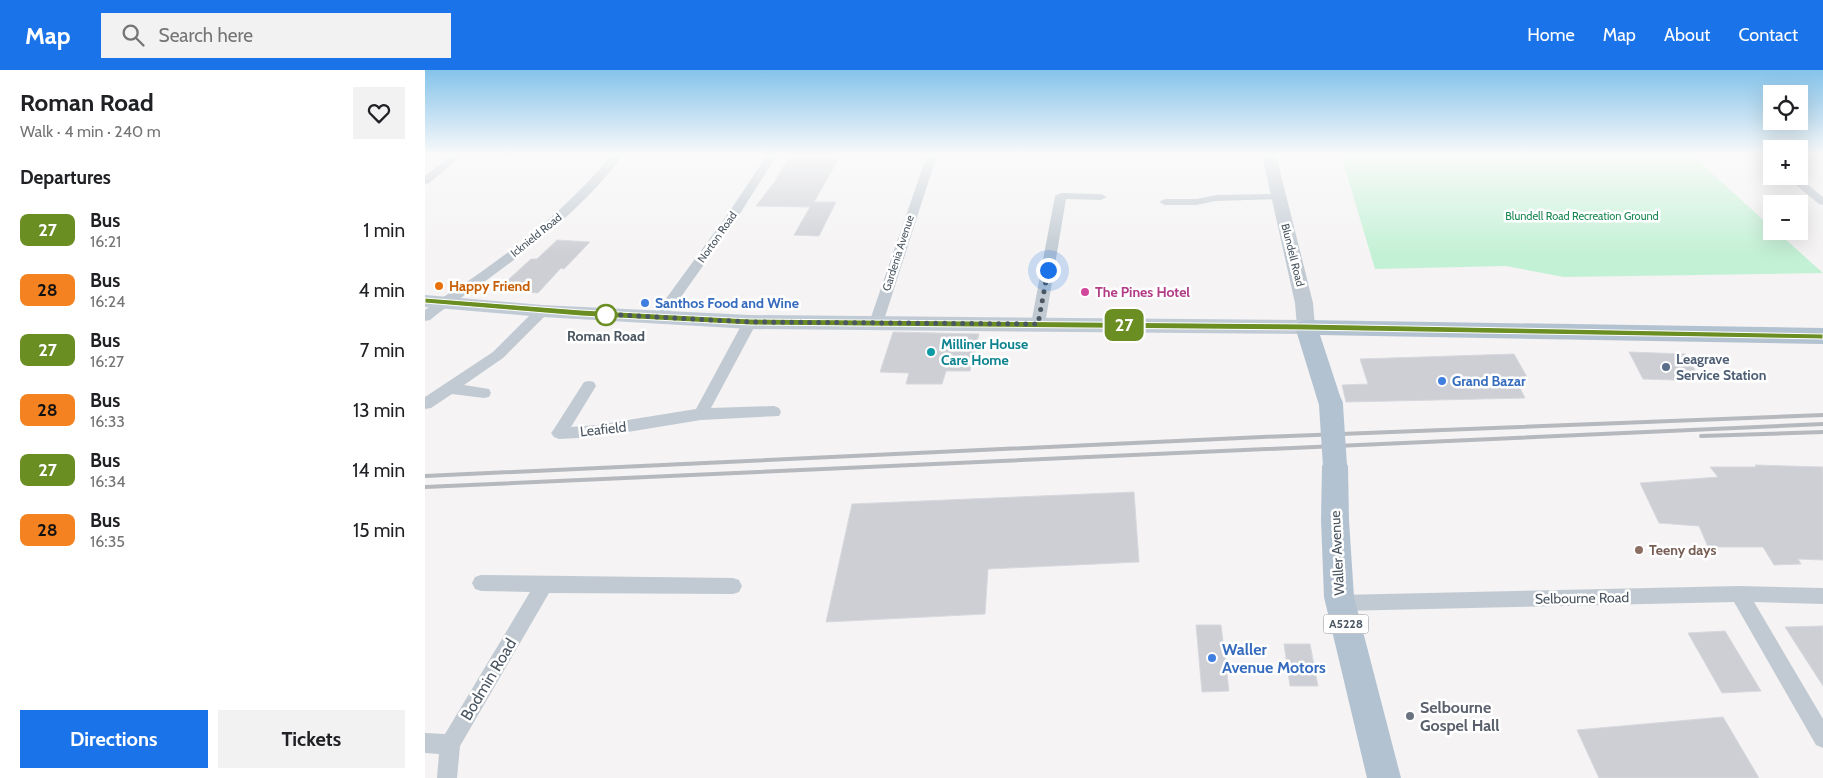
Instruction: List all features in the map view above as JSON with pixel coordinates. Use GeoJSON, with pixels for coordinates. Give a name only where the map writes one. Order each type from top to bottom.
{"type":"FeatureCollection","features":[{"type":"Feature","properties":{"kind":"main road"},"geometry":{"type":"LineString","coordinates":[[434,302],[659,318],[750,322],[1306,327],[1823,336]]}},
{"type":"Feature","properties":{"kind":"main road","name":"Waller Avenue"},"geometry":{"type":"LineString","coordinates":[[1306,327],[1331,405],[1335,466],[1335,546],[1340,603],[1384,778]]}},
{"type":"Feature","properties":{"kind":"main road"},"geometry":{"type":"LineString","coordinates":[[1321,370],[1327,353],[1334,344],[1347,337],[1375,329]]}},
{"type":"Feature","properties":{"kind":"street","name":"Icknield Road"},"geometry":{"type":"LineString","coordinates":[[434,302],[472,285],[579,200],[589,188]]}},
{"type":"Feature","properties":{"kind":"street","name":"Norton Road"},"geometry":{"type":"LineString","coordinates":[[659,318],[751,188]]}},
{"type":"Feature","properties":{"kind":"street","name":"Gardenia Avenue"},"geometry":{"type":"LineString","coordinates":[[876,323],[921,188]]}},
{"type":"Feature","properties":{"kind":"street","name":"Blundell Road"},"geometry":{"type":"LineString","coordinates":[[1277,188],[1304,303],[1306,327]]}},
{"type":"Feature","properties":{"kind":"street"},"geometry":{"type":"LineString","coordinates":[[1805,188],[1823,202]]}},
{"type":"Feature","properties":{"kind":"street"},"geometry":{"type":"LineString","coordinates":[[1038,324],[1061,196],[1101,197]]}},
{"type":"Feature","properties":{"kind":"street"},"geometry":{"type":"LineString","coordinates":[[1165,202],[1196,202],[1216,198],[1279,197]]}},
{"type":"Feature","properties":{"kind":"street"},"geometry":{"type":"LineString","coordinates":[[425,316],[434,302]]}},
{"type":"Feature","properties":{"kind":"street"},"geometry":{"type":"LineString","coordinates":[[426,404],[498,355],[542,310]]}},
{"type":"Feature","properties":{"kind":"street"},"geometry":{"type":"LineString","coordinates":[[701,414],[750,322]]}},
{"type":"Feature","properties":{"kind":"street","name":"Leafield"},"geometry":{"type":"LineString","coordinates":[[589,386],[559,433],[597,431],[701,414],[774,412]]}},
{"type":"Feature","properties":{"kind":"street"},"geometry":{"type":"LineString","coordinates":[[450,388],[484,393]]}},
{"type":"Feature","properties":{"kind":"street"},"geometry":{"type":"LineString","coordinates":[[481,583],[544,586],[733,586]]}},
{"type":"Feature","properties":{"kind":"street","name":"Bodmin Road"},"geometry":{"type":"LineString","coordinates":[[447,778],[450,744],[544,586]]}},
{"type":"Feature","properties":{"kind":"street"},"geometry":{"type":"LineString","coordinates":[[1739,594],[1823,738]]}},
{"type":"Feature","properties":{"kind":"street","name":"Selbourne Road"},"geometry":{"type":"LineString","coordinates":[[1340,603],[1739,594],[1823,596]]}},
{"type":"Feature","properties":{"kind":"street"},"geometry":{"type":"LineString","coordinates":[[425,743],[450,744]]}},
{"type":"Feature","properties":{"kind":"green space","name":"Blundell Road Recreation Ground"},"geometry":{"type":"Polygon","coordinates":[[[1351,188],[1728,188],[1763,220],[1763,240],[1786,240],[1823,273],[1564,277],[1506,266],[1375,269],[1351,188]]]}},
{"type":"Feature","properties":{"kind":"building"},"geometry":{"type":"Polygon","coordinates":[[[770,188],[822,188],[814,202],[836,202],[819,236],[794,235],[810,207],[756,206],[770,188]]]}},
{"type":"Feature","properties":{"kind":"building"},"geometry":{"type":"Polygon","coordinates":[[[557,240],[590,242],[564,269],[561,268],[538,293],[497,290],[531,259],[537,259],[557,240]]]}},
{"type":"Feature","properties":{"kind":"building","name":"Milliner House Care Home"},"geometry":{"type":"Polygon","coordinates":[[[893,332],[979,334],[970,371],[946,371],[942,384],[906,384],[909,373],[880,372],[893,332]]]}},
{"type":"Feature","properties":{"kind":"building"},"geometry":{"type":"Polygon","coordinates":[[[1629,352],[1685,354],[1702,381],[1643,379],[1629,352]]]}},
{"type":"Feature","properties":{"kind":"building","name":"Grand Bazar"},"geometry":{"type":"Polygon","coordinates":[[[1514,354],[1527,377],[1515,378],[1525,398],[1346,402],[1342,385],[1368,384],[1360,359],[1514,354]]]}},
{"type":"Feature","properties":{"kind":"building"},"geometry":{"type":"Polygon","coordinates":[[[1755,465],[1823,467],[1823,560],[1798,559],[1801,564],[1774,565],[1763,547],[1708,547],[1699,526],[1659,523],[1640,483],[1718,477],[1710,467],[1756,467],[1755,465]]]}},
{"type":"Feature","properties":{"kind":"building"},"geometry":{"type":"Polygon","coordinates":[[[1134,492],[1139,562],[988,569],[985,614],[826,622],[852,504],[1134,492]]]}},
{"type":"Feature","properties":{"kind":"building","name":"Waller Avenue Motors"},"geometry":{"type":"Polygon","coordinates":[[[1196,625],[1221,625],[1229,691],[1202,692],[1196,625]]]}},
{"type":"Feature","properties":{"kind":"building"},"geometry":{"type":"Polygon","coordinates":[[[1823,626],[1823,686],[1785,627],[1823,626]]]}},
{"type":"Feature","properties":{"kind":"building"},"geometry":{"type":"Polygon","coordinates":[[[1725,631],[1761,691],[1722,693],[1688,633],[1725,631]]]}},
{"type":"Feature","properties":{"kind":"building"},"geometry":{"type":"Polygon","coordinates":[[[1284,644],[1310,644],[1318,686],[1290,686],[1284,644]]]}},
{"type":"Feature","properties":{"kind":"building"},"geometry":{"type":"Polygon","coordinates":[[[1723,717],[1759,778],[1599,778],[1577,730],[1723,717]]]}},
{"type":"Feature","properties":{"kind":"railway"},"geometry":{"type":"LineString","coordinates":[[425,476],[1262,437],[1823,415]]}},
{"type":"Feature","properties":{"kind":"railway"},"geometry":{"type":"LineString","coordinates":[[425,487],[1823,424]]}},
{"type":"Feature","properties":{"kind":"railway"},"geometry":{"type":"LineString","coordinates":[[1701,436],[1823,432]]}},
{"type":"Feature","properties":{"kind":"bus line","name":"27"},"geometry":{"type":"LineString","coordinates":[[425,301],[581,313],[750,322],[1165,325],[1823,337]]}},
{"type":"Feature","properties":{"kind":"place","name":"Happy Friend"},"geometry":{"type":"Point","coordinates":[439,286]}},
{"type":"Feature","properties":{"kind":"place","name":"The Pines Hotel"},"geometry":{"type":"Point","coordinates":[1085,292]}},
{"type":"Feature","properties":{"kind":"place","name":"Santhos Food and Wine"},"geometry":{"type":"Point","coordinates":[645,303]}},
{"type":"Feature","properties":{"kind":"place","name":"Roman Road"},"geometry":{"type":"Point","coordinates":[606,315]}},
{"type":"Feature","properties":{"kind":"place","name":"Milliner House Care Home"},"geometry":{"type":"Point","coordinates":[931,352]}},
{"type":"Feature","properties":{"kind":"place","name":"Leagrave Service Station"},"geometry":{"type":"Point","coordinates":[1666,367]}},
{"type":"Feature","properties":{"kind":"place","name":"Grand Bazar"},"geometry":{"type":"Point","coordinates":[1442,381]}},
{"type":"Feature","properties":{"kind":"place","name":"Teeny days"},"geometry":{"type":"Point","coordinates":[1639,550]}},
{"type":"Feature","properties":{"kind":"place","name":"Waller Avenue Motors"},"geometry":{"type":"Point","coordinates":[1212,658]}},
{"type":"Feature","properties":{"kind":"place","name":"Selbourne Gospel Hall"},"geometry":{"type":"Point","coordinates":[1410,716]}},
{"type":"Feature","properties":{"kind":"route"},"geometry":{"type":"LineString","coordinates":[[606,315],[600,314],[750,322],[1038,324],[1048,270]]}}]}
